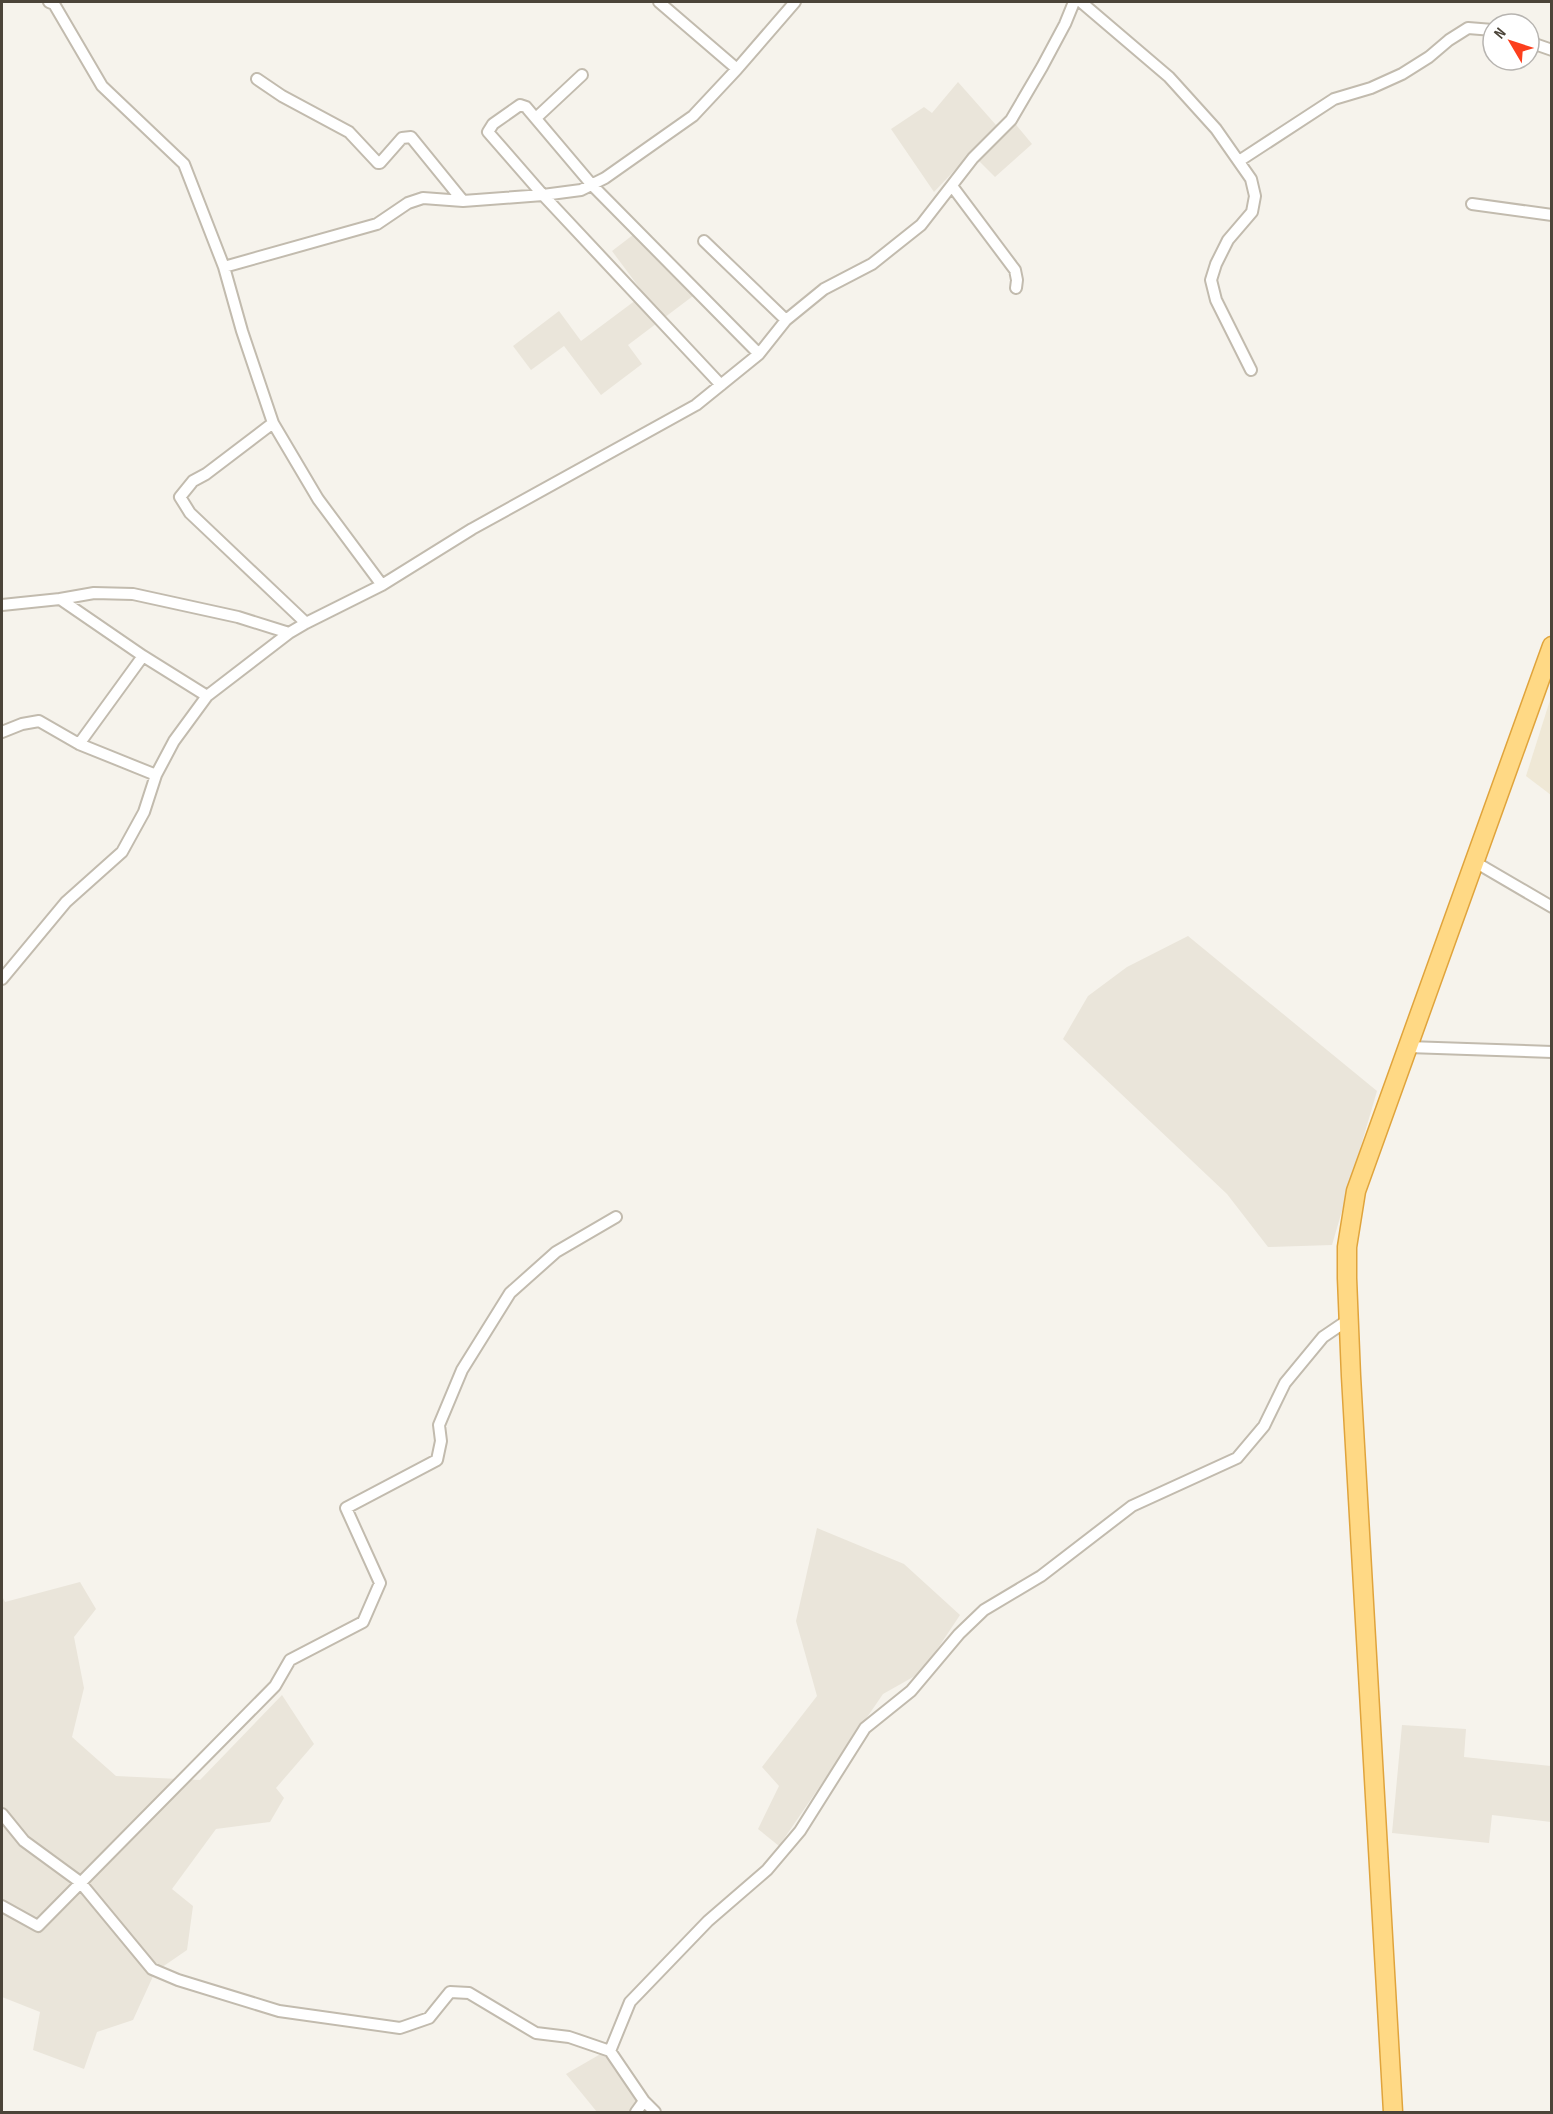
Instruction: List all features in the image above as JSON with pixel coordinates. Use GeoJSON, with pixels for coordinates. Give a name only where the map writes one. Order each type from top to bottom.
{"type":"FeatureCollection","features":[{"type":"Feature","properties":{"kind":"highway"},"geometry":{"type":"LineString","coordinates":[[1393,2112],[1348,1320],[1347,1247],[1356,1191],[1551,646]]}},
{"type":"Feature","properties":{"kind":"street"},"geometry":{"type":"LineString","coordinates":[[49,2],[54,4],[102,86],[184,164],[224,267],[242,331],[273,423],[318,499],[382,585]]}},
{"type":"Feature","properties":{"kind":"street"},"geometry":{"type":"LineString","coordinates":[[659,2],[737,69]]}},
{"type":"Feature","properties":{"kind":"street"},"geometry":{"type":"LineString","coordinates":[[224,267],[378,224],[408,203],[423,198],[463,201],[581,190],[605,178],[693,116],[795,2]]}},
{"type":"Feature","properties":{"kind":"street"},"geometry":{"type":"LineString","coordinates":[[2,976],[66,902],[122,852],[144,812],[156,775],[174,741],[207,696],[289,633],[382,585],[472,529],[696,405],[759,354],[786,320],[824,289],[872,264],[921,225],[973,158],[1011,120],[1065,24],[1074,2]]}},
{"type":"Feature","properties":{"kind":"street"},"geometry":{"type":"LineString","coordinates":[[1082,2],[1169,77],[1216,129],[1251,179],[1255,196],[1251,212],[1228,240],[1211,280],[1216,300],[1251,370]]}},
{"type":"Feature","properties":{"kind":"street"},"geometry":{"type":"LineString","coordinates":[[1239,161],[1334,99],[1371,88],[1402,74],[1468,28],[1481,29]]}},
{"type":"Feature","properties":{"kind":"street"},"geometry":{"type":"LineString","coordinates":[[536,118],[582,75]]}},
{"type":"Feature","properties":{"kind":"street"},"geometry":{"type":"LineString","coordinates":[[257,79],[282,96],[349,132],[378,163],[402,138],[411,137],[463,201]]}},
{"type":"Feature","properties":{"kind":"street"},"geometry":{"type":"LineString","coordinates":[[721,385],[543,195],[488,132],[493,124],[520,105],[526,107],[592,184],[759,354]]}},
{"type":"Feature","properties":{"kind":"street"},"geometry":{"type":"LineString","coordinates":[[952,186],[1015,270],[1016,288]]}},
{"type":"Feature","properties":{"kind":"street"},"geometry":{"type":"LineString","coordinates":[[1472,204],[1551,215]]}},
{"type":"Feature","properties":{"kind":"street"},"geometry":{"type":"LineString","coordinates":[[705,241],[786,320]]}},
{"type":"Feature","properties":{"kind":"street"},"geometry":{"type":"LineString","coordinates":[[273,423],[193,481],[180,498],[190,513],[306,623]]}},
{"type":"Feature","properties":{"kind":"street"},"geometry":{"type":"LineString","coordinates":[[2,605],[60,600],[94,593],[133,594],[238,617],[289,633]]}},
{"type":"Feature","properties":{"kind":"street"},"geometry":{"type":"LineString","coordinates":[[60,600],[207,696]]}},
{"type":"Feature","properties":{"kind":"street"},"geometry":{"type":"LineString","coordinates":[[79,744],[143,656]]}},
{"type":"Feature","properties":{"kind":"street"},"geometry":{"type":"LineString","coordinates":[[2,732],[22,724],[39,721],[79,744],[156,775]]}},
{"type":"Feature","properties":{"kind":"street"},"geometry":{"type":"LineString","coordinates":[[1475,861],[1551,906]]}},
{"type":"Feature","properties":{"kind":"street"},"geometry":{"type":"LineString","coordinates":[[1408,1047],[1551,1052]]}},
{"type":"Feature","properties":{"kind":"street"},"geometry":{"type":"LineString","coordinates":[[2,1906],[38,1926],[275,1686],[290,1660],[363,1622],[380,1583],[346,1508],[437,1460],[441,1441],[439,1425],[462,1370],[510,1293],[556,1252],[616,1217]]}},
{"type":"Feature","properties":{"kind":"street"},"geometry":{"type":"LineString","coordinates":[[610,2051],[630,2002],[708,1921],[767,1870],[800,1831],[865,1728],[911,1691],[959,1634],[984,1610],[1041,1576],[1132,1506],[1238,1458],[1264,1426],[1285,1383],[1323,1337],[1348,1320]]}},
{"type":"Feature","properties":{"kind":"street"},"geometry":{"type":"LineString","coordinates":[[2,1814],[24,1840],[80,1882],[152,1969],[178,1980],[279,2011],[400,2028],[429,2018],[450,1992],[469,1993],[536,2033],[569,2037],[610,2051],[644,2101],[655,2112]]}},
{"type":"Feature","properties":{"kind":"street"},"geometry":{"type":"LineString","coordinates":[[636,2112],[644,2101]]}},
{"type":"Feature","properties":{"kind":"shaded area"},"geometry":{"type":"Polygon","coordinates":[[[958,82],[996,125],[1008,115],[1032,144],[995,177],[971,153],[934,192],[891,129],[924,107],[932,113],[958,82]]]}},
{"type":"Feature","properties":{"kind":"shaded area"},"geometry":{"type":"Polygon","coordinates":[[[642,228],[693,296],[628,345],[642,364],[601,395],[564,346],[531,370],[513,346],[559,311],[581,341],[644,294],[612,251],[642,228]]]}},
{"type":"Feature","properties":{"kind":"shaded area"},"geometry":{"type":"Polygon","coordinates":[[[1551,697],[1551,795],[1526,776],[1551,697]]]}},
{"type":"Feature","properties":{"kind":"shaded area"},"geometry":{"type":"Polygon","coordinates":[[[1188,936],[1377,1091],[1332,1245],[1268,1247],[1227,1194],[1063,1039],[1088,996],[1127,967],[1188,936]]]}},
{"type":"Feature","properties":{"kind":"shaded area"},"geometry":{"type":"Polygon","coordinates":[[[817,1528],[904,1564],[960,1615],[922,1672],[883,1694],[779,1846],[758,1829],[779,1786],[762,1767],[817,1696],[796,1621],[817,1528]]]}},
{"type":"Feature","properties":{"kind":"shaded area"},"geometry":{"type":"Polygon","coordinates":[[[80,1582],[96,1609],[74,1637],[84,1688],[72,1737],[116,1776],[200,1780],[282,1695],[314,1744],[276,1788],[284,1798],[270,1822],[216,1829],[172,1889],[193,1906],[187,1950],[155,1972],[133,2020],[97,2032],[84,2069],[33,2050],[40,2012],[2,1997],[2,1596],[5,1602],[80,1582]]]}},
{"type":"Feature","properties":{"kind":"shaded area"},"geometry":{"type":"Polygon","coordinates":[[[1402,1725],[1466,1729],[1464,1757],[1551,1766],[1551,1822],[1492,1815],[1489,1843],[1392,1833],[1402,1725]]]}},
{"type":"Feature","properties":{"kind":"shaded area"},"geometry":{"type":"Polygon","coordinates":[[[604,2052],[647,2112],[597,2112],[566,2074],[604,2052]]]}}]}
